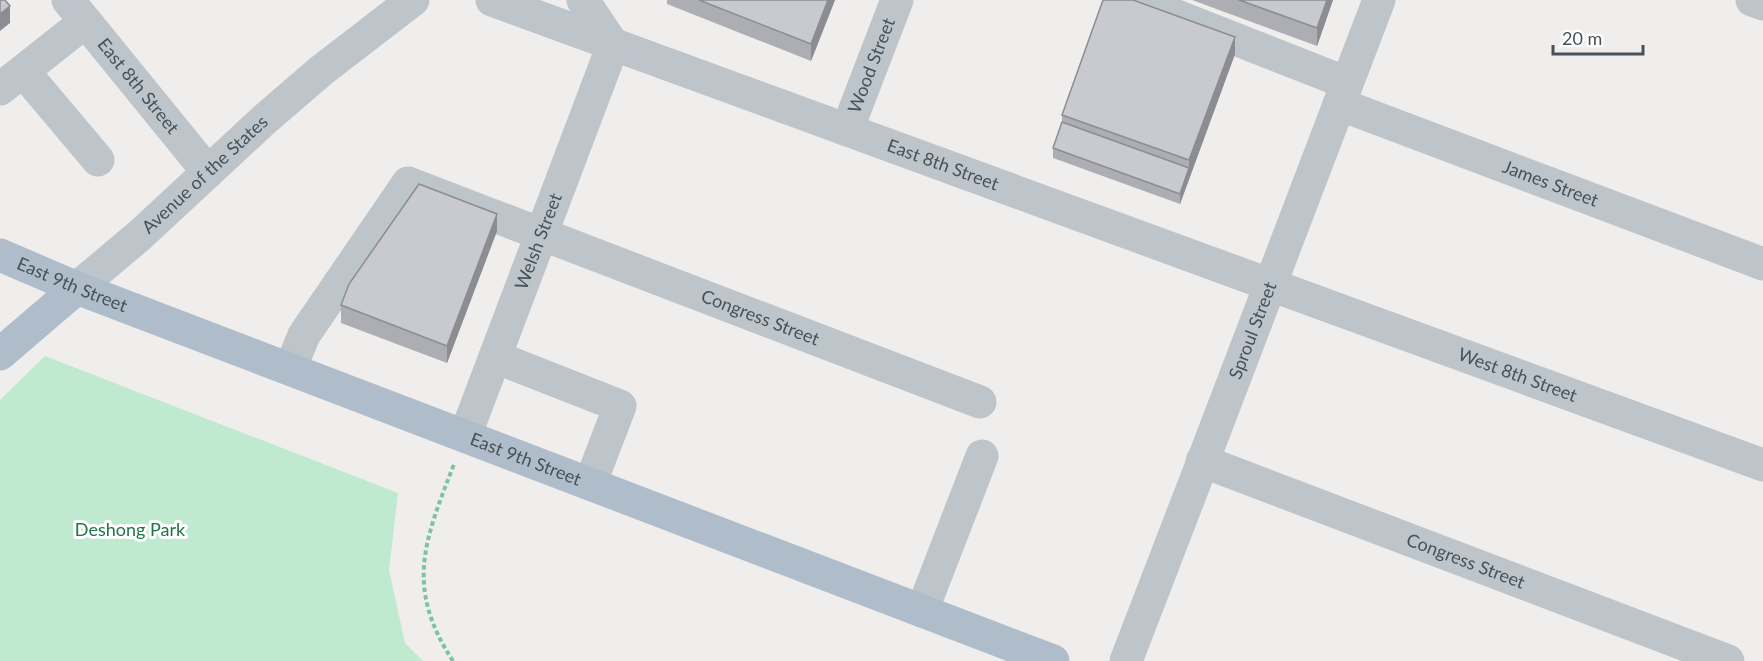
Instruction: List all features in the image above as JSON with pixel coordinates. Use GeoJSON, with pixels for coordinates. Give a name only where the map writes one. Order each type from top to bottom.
{"type":"FeatureCollection","features":[{"type":"Feature","properties":{"kind":"main road","name":"East 9th Street"},"geometry":{"type":"LineString","coordinates":[[0,255],[76,288],[1053,661]]}},
{"type":"Feature","properties":{"kind":"main road","name":"Avenue of the States"},"geometry":{"type":"LineString","coordinates":[[0,354],[76,288]]}},
{"type":"Feature","properties":{"kind":"street","name":"Avenue of the States"},"geometry":{"type":"LineString","coordinates":[[76,288],[139,237],[265,119],[322,70],[413,0]]}},
{"type":"Feature","properties":{"kind":"street","name":"East 8th Street"},"geometry":{"type":"LineString","coordinates":[[492,0],[1272,285]]}},
{"type":"Feature","properties":{"kind":"street"},"geometry":{"type":"LineString","coordinates":[[583,0],[613,45]]}},
{"type":"Feature","properties":{"kind":"street","name":"Wood Street"},"geometry":{"type":"LineString","coordinates":[[847,130],[897,0]]}},
{"type":"Feature","properties":{"kind":"street","name":"James Street"},"geometry":{"type":"LineString","coordinates":[[1136,0],[1343,94],[1763,264]]}},
{"type":"Feature","properties":{"kind":"street","name":"Sproul Street"},"geometry":{"type":"LineString","coordinates":[[1126,661],[1272,285],[1378,0]]}},
{"type":"Feature","properties":{"kind":"street","name":"East 8th Street"},"geometry":{"type":"LineString","coordinates":[[76,11],[208,172]]}},
{"type":"Feature","properties":{"kind":"street"},"geometry":{"type":"LineString","coordinates":[[76,11],[12,80],[98,160]]}},
{"type":"Feature","properties":{"kind":"street","name":"Welsh Street"},"geometry":{"type":"LineString","coordinates":[[465,436],[613,45]]}},
{"type":"Feature","properties":{"kind":"street","name":"Congress Street"},"geometry":{"type":"LineString","coordinates":[[290,369],[304,335],[408,183],[980,402]]}},
{"type":"Feature","properties":{"kind":"street","name":"West 8th Street"},"geometry":{"type":"LineString","coordinates":[[1272,285],[1763,465]]}},
{"type":"Feature","properties":{"kind":"street"},"geometry":{"type":"LineString","coordinates":[[495,357],[620,406],[590,484]]}},
{"type":"Feature","properties":{"kind":"street"},"geometry":{"type":"LineString","coordinates":[[922,611],[982,456]]}},
{"type":"Feature","properties":{"kind":"street","name":"Congress Street"},"geometry":{"type":"LineString","coordinates":[[1202,461],[1728,661]]}},
{"type":"Feature","properties":{"kind":"path"},"geometry":{"type":"LineString","coordinates":[[453,661],[428,614],[423,564],[432,521],[465,436]]}},
{"type":"Feature","properties":{"kind":"green space","name":"Deshong Park"},"geometry":{"type":"Polygon","coordinates":[[[45,356],[398,493],[389,570],[405,643],[423,661],[0,661],[0,400],[45,356]]]}},
{"type":"Feature","properties":{"kind":"building"},"geometry":{"type":"Polygon","coordinates":[[[0,0],[5,0],[10,6],[0,14],[0,0]]]}},
{"type":"Feature","properties":{"kind":"building"},"geometry":{"type":"Polygon","coordinates":[[[699,0],[828,0],[811,44],[699,0]]]}},
{"type":"Feature","properties":{"kind":"building"},"geometry":{"type":"Polygon","coordinates":[[[1103,0],[1133,0],[1235,37],[1189,160],[1062,115],[1103,0]]]}},
{"type":"Feature","properties":{"kind":"building"},"geometry":{"type":"Polygon","coordinates":[[[1239,0],[1327,0],[1317,28],[1239,0]]]}},
{"type":"Feature","properties":{"kind":"building"},"geometry":{"type":"Polygon","coordinates":[[[1062,122],[1189,168],[1180,194],[1053,148],[1062,122]]]}},
{"type":"Feature","properties":{"kind":"building"},"geometry":{"type":"Polygon","coordinates":[[[419,184],[497,214],[447,346],[341,305],[349,284],[419,184]]]}}]}
